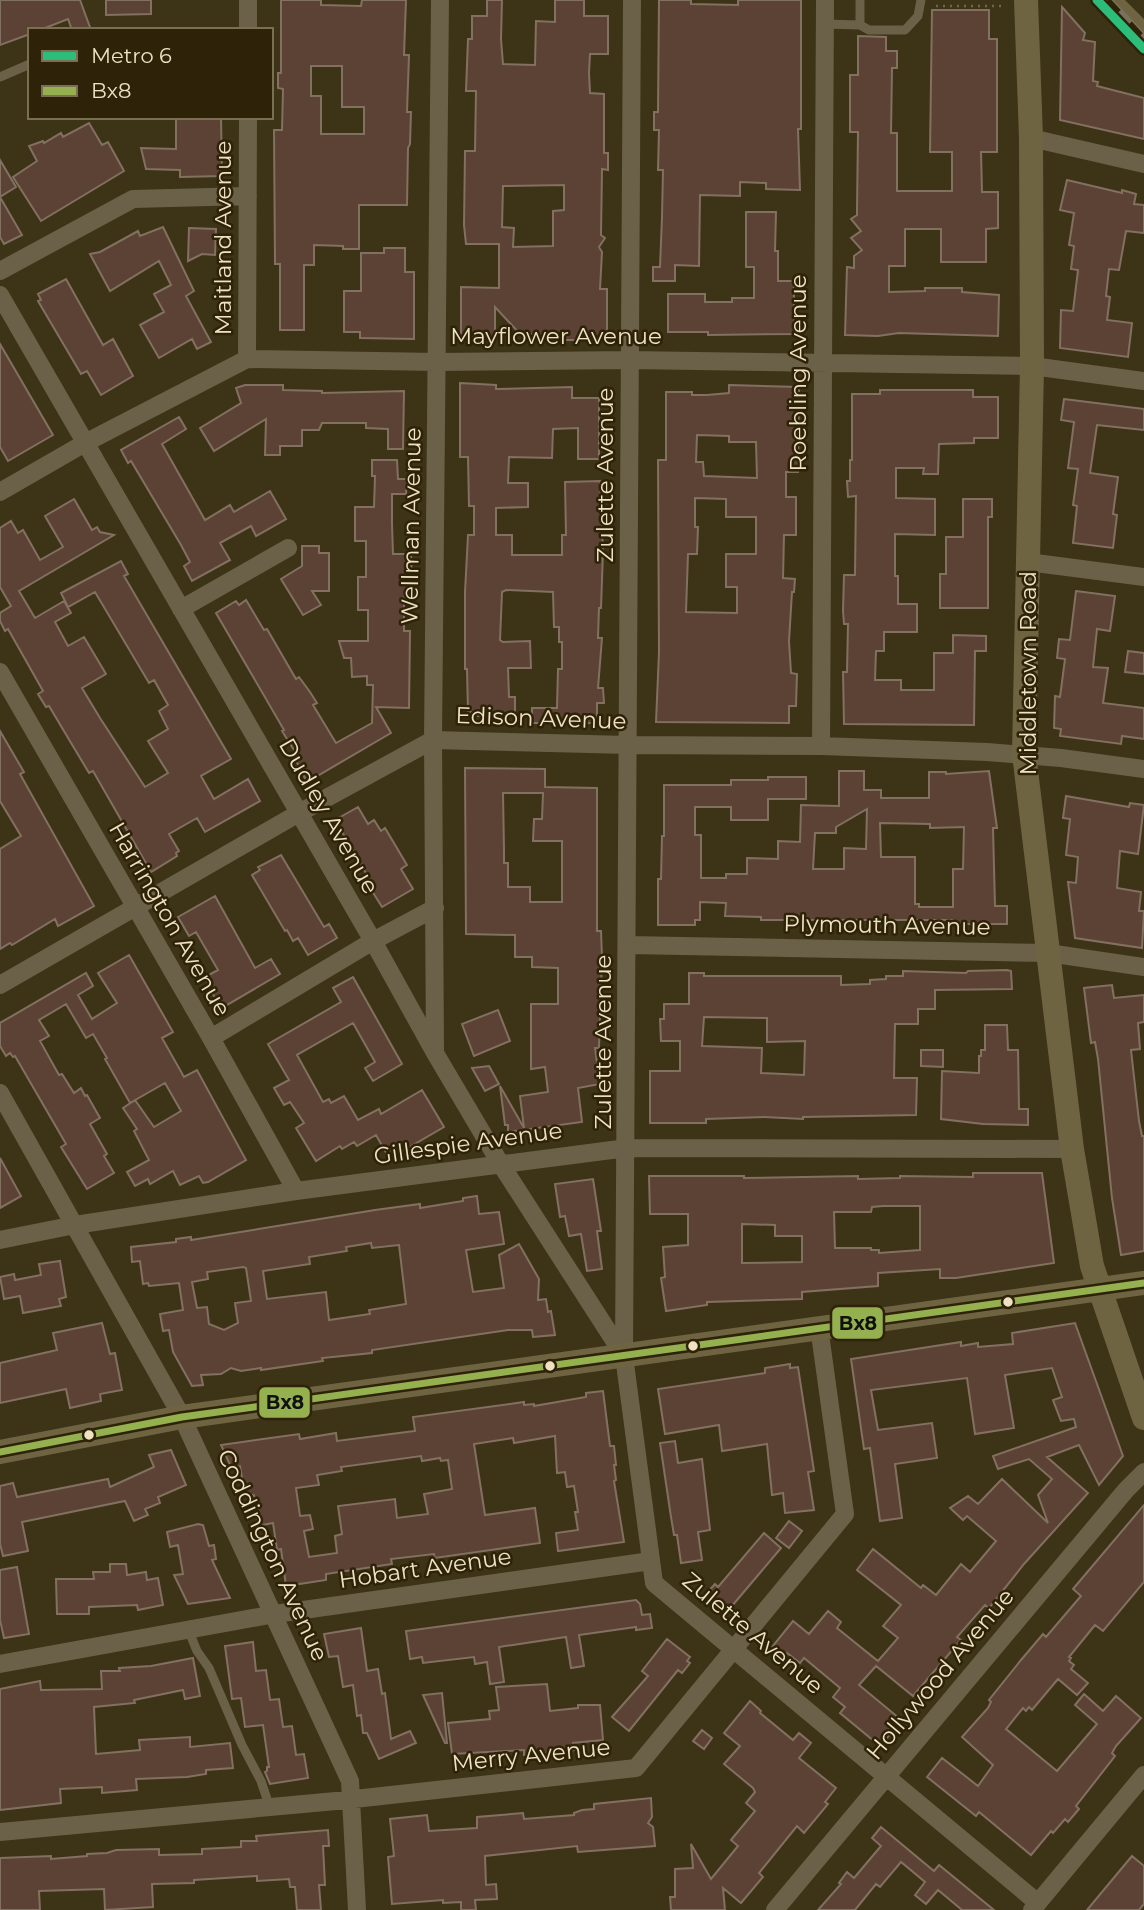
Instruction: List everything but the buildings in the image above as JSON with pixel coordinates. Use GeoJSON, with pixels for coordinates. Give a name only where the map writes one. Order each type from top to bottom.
{"type":"FeatureCollection","features":[{"type":"Feature","properties":{"kind":"street"},"geometry":{"type":"LineString","coordinates":[[248,0],[248,28]]}},
{"type":"Feature","properties":{"kind":"street","name":"Wellman Avenue"},"geometry":{"type":"LineString","coordinates":[[435,1053],[433,740],[440,0]]}},
{"type":"Feature","properties":{"kind":"street","name":"Zulette Avenue"},"geometry":{"type":"LineString","coordinates":[[632,0],[624,1356],[654,1583],[887,1775],[1035,1906]]}},
{"type":"Feature","properties":{"kind":"street","name":"Roebling Avenue"},"geometry":{"type":"LineString","coordinates":[[821,746],[825,0]]}},
{"type":"Feature","properties":{"kind":"street"},"geometry":{"type":"LineString","coordinates":[[1108,0],[1140,32]]}},
{"type":"Feature","properties":{"kind":"street"},"geometry":{"type":"LineString","coordinates":[[1129,0],[1140,32]]}},
{"type":"Feature","properties":{"kind":"street","name":"Middletown Road"},"geometry":{"type":"LineString","coordinates":[[1016,3],[1031,138],[1032,366],[1024,754],[1072,1149],[1092,1266],[1144,1418]]}},
{"type":"Feature","properties":{"kind":"street","name":"Maitland Avenue"},"geometry":{"type":"LineString","coordinates":[[247,359],[248,119]]}},
{"type":"Feature","properties":{"kind":"street"},"geometry":{"type":"LineString","coordinates":[[1031,138],[1144,164]]}},
{"type":"Feature","properties":{"kind":"street"},"geometry":{"type":"LineString","coordinates":[[0,271],[134,199],[248,196]]}},
{"type":"Feature","properties":{"kind":"street","name":"Dudley Avenue"},"geometry":{"type":"LineString","coordinates":[[0,295],[435,1053],[500,1163],[624,1356]]}},
{"type":"Feature","properties":{"kind":"street","name":"Mayflower Avenue"},"geometry":{"type":"LineString","coordinates":[[0,492],[85,443],[247,359],[438,362],[630,360],[1032,366],[1144,381]]}},
{"type":"Feature","properties":{"kind":"street"},"geometry":{"type":"LineString","coordinates":[[181,609],[288,548]]}},
{"type":"Feature","properties":{"kind":"street"},"geometry":{"type":"LineString","coordinates":[[1028,562],[1144,577]]}},
{"type":"Feature","properties":{"kind":"street","name":"Harrington Avenue"},"geometry":{"type":"LineString","coordinates":[[0,672],[296,1191]]}},
{"type":"Feature","properties":{"kind":"street","name":"Edison Avenue"},"geometry":{"type":"LineString","coordinates":[[0,985],[299,813],[433,740],[628,746],[821,746],[1024,754],[1144,769]]}},
{"type":"Feature","properties":{"kind":"street"},"geometry":{"type":"LineString","coordinates":[[211,1038],[435,908]]}},
{"type":"Feature","properties":{"kind":"street","name":"Plymouth Avenue"},"geometry":{"type":"LineString","coordinates":[[628,945],[1048,953],[1144,967]]}},
{"type":"Feature","properties":{"kind":"street","name":"Coddington Avenue"},"geometry":{"type":"LineString","coordinates":[[0,1093],[182,1418],[350,1780],[357,1910]]}},
{"type":"Feature","properties":{"kind":"street","name":"Gillespie Avenue"},"geometry":{"type":"LineString","coordinates":[[0,1240],[75,1225],[296,1191],[626,1147],[1072,1149]]}},
{"type":"Feature","properties":{"kind":"street"},"geometry":{"type":"LineString","coordinates":[[0,1452],[182,1418],[1144,1283]]}},
{"type":"Feature","properties":{"kind":"street","name":"Merry Avenue"},"geometry":{"type":"LineString","coordinates":[[0,1832],[270,1808],[636,1768],[736,1650],[845,1514],[819,1327]]}},
{"type":"Feature","properties":{"kind":"street","name":"Hollywood Avenue"},"geometry":{"type":"LineString","coordinates":[[775,1910],[1144,1472]]}},
{"type":"Feature","properties":{"kind":"street","name":"Hobart Avenue"},"geometry":{"type":"LineString","coordinates":[[0,1664],[275,1614],[651,1561]]}},
{"type":"Feature","properties":{"kind":"street"},"geometry":{"type":"LineString","coordinates":[[1035,1906],[1144,1775]]}},
{"type":"Feature","properties":{"kind":"lane"},"geometry":{"type":"LineString","coordinates":[[860,0],[860,25]]}},
{"type":"Feature","properties":{"kind":"lane"},"geometry":{"type":"LineString","coordinates":[[825,24],[860,25],[869,30],[905,30],[918,16],[921,0]]}},
{"type":"Feature","properties":{"kind":"lane"},"geometry":{"type":"LineString","coordinates":[[0,77],[28,65]]}},
{"type":"Feature","properties":{"kind":"lane"},"geometry":{"type":"LineString","coordinates":[[188,1629],[261,1781],[270,1808]]}},
{"type":"Feature","properties":{"kind":"path"},"geometry":{"type":"LineString","coordinates":[[936,6],[1016,3]]}},
{"type":"Feature","properties":{"kind":"railway"},"geometry":{"type":"LineString","coordinates":[[1108,0],[1144,38]]}},
{"type":"Feature","properties":{"kind":"metro line","name":"6"},"geometry":{"type":"LineString","coordinates":[[1097,0],[1144,49]]}},
{"type":"Feature","properties":{"kind":"transit line","name":"Bx8"},"geometry":{"type":"LineString","coordinates":[[0,1452],[182,1417],[1144,1283]]}}]}
